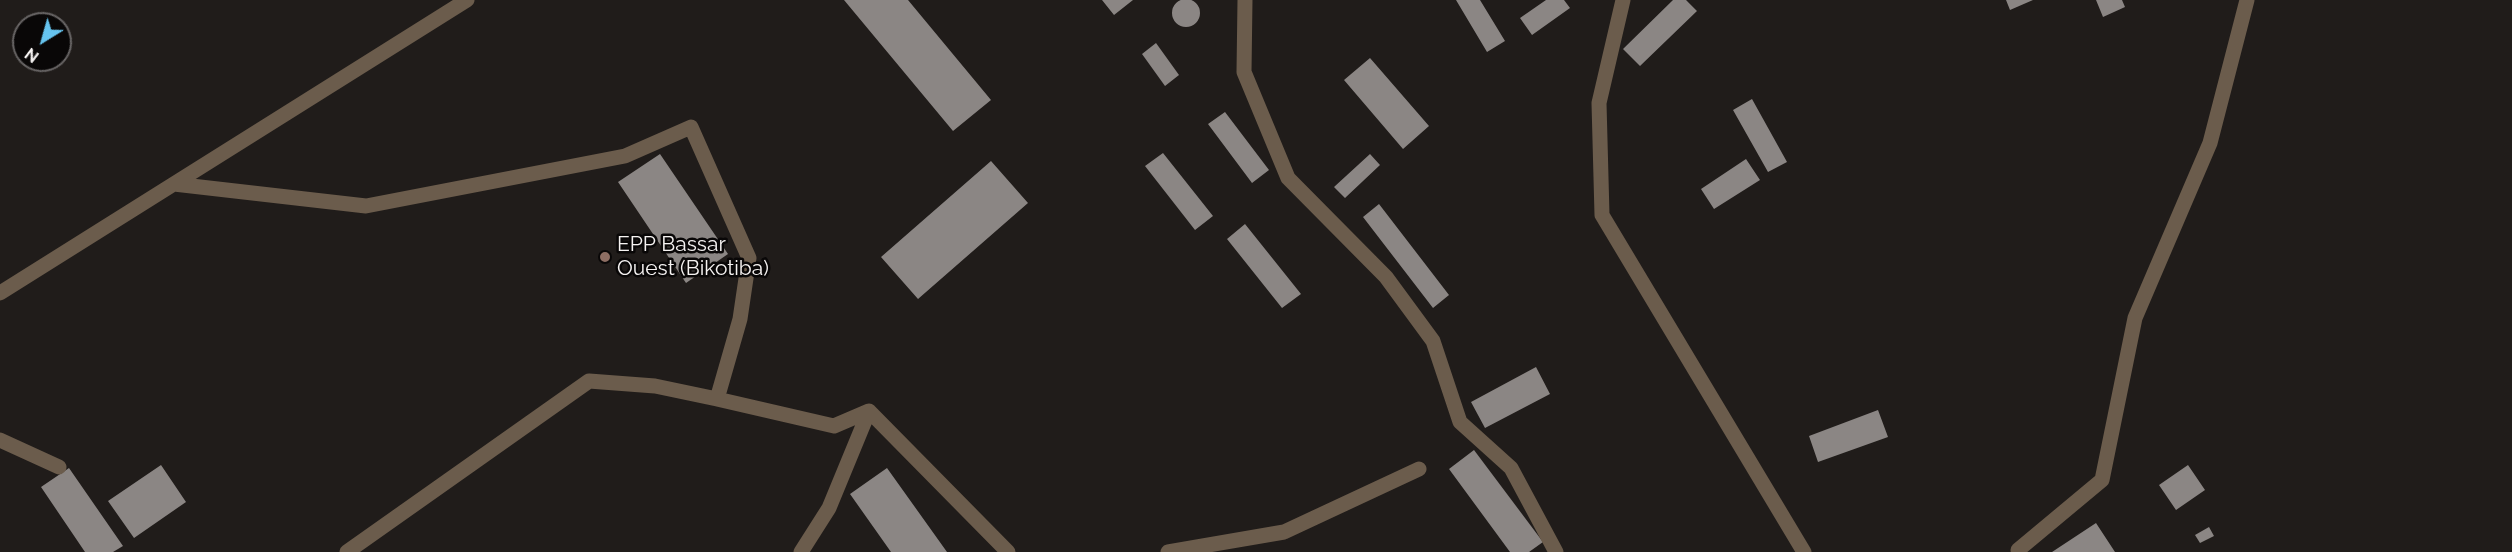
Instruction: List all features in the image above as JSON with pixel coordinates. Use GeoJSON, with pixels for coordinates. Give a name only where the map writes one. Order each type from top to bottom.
{"type":"FeatureCollection","features":[{"type":"Feature","properties":{"kind":"street"},"geometry":{"type":"LineString","coordinates":[[0,292],[467,0]]}},
{"type":"Feature","properties":{"kind":"street"},"geometry":{"type":"LineString","coordinates":[[1245,0],[1244,72],[1288,178],[1386,277],[1433,341],[1460,422],[1511,468],[1556,552]]}},
{"type":"Feature","properties":{"kind":"street"},"geometry":{"type":"LineString","coordinates":[[1623,0],[1599,102],[1602,215],[1804,552]]}},
{"type":"Feature","properties":{"kind":"street"},"geometry":{"type":"LineString","coordinates":[[2020,552],[2018,550],[2102,480],[2135,318],[2210,143],[2247,0]]}},
{"type":"Feature","properties":{"kind":"street"},"geometry":{"type":"LineString","coordinates":[[174,184],[366,206],[625,156],[691,127],[749,258],[740,319],[717,399]]}},
{"type":"Feature","properties":{"kind":"street"},"geometry":{"type":"LineString","coordinates":[[347,552],[589,381],[655,386],[834,426],[868,411]]}},
{"type":"Feature","properties":{"kind":"street"},"geometry":{"type":"LineString","coordinates":[[801,552],[829,508],[868,411]]}},
{"type":"Feature","properties":{"kind":"street"},"geometry":{"type":"LineString","coordinates":[[868,411],[1008,552]]}},
{"type":"Feature","properties":{"kind":"street"},"geometry":{"type":"LineString","coordinates":[[0,440],[59,467]]}},
{"type":"Feature","properties":{"kind":"street"},"geometry":{"type":"LineString","coordinates":[[1168,552],[1284,532],[1419,469]]}},
{"type":"Feature","properties":{"kind":"building"},"geometry":{"type":"Polygon","coordinates":[[[1186,-1],[1196,3],[1200,13],[1196,23],[1186,27],[1176,23],[1172,13],[1176,3],[1186,-1]]]}},
{"type":"Feature","properties":{"kind":"building"},"geometry":{"type":"Polygon","coordinates":[[[844,0],[908,0],[991,100],[953,131],[844,0]]]}},
{"type":"Feature","properties":{"kind":"building"},"geometry":{"type":"Polygon","coordinates":[[[1102,0],[1133,0],[1114,15],[1102,0]]]}},
{"type":"Feature","properties":{"kind":"building"},"geometry":{"type":"Polygon","coordinates":[[[1456,0],[1480,0],[1505,41],[1487,52],[1456,0]]]}},
{"type":"Feature","properties":{"kind":"building"},"geometry":{"type":"Polygon","coordinates":[[[1546,0],[1564,0],[1570,8],[1532,35],[1520,18],[1546,0]]]}},
{"type":"Feature","properties":{"kind":"building"},"geometry":{"type":"Polygon","coordinates":[[[1673,0],[1686,0],[1697,11],[1640,66],[1623,49],[1673,0]]]}},
{"type":"Feature","properties":{"kind":"building"},"geometry":{"type":"Polygon","coordinates":[[[2006,0],[2033,0],[2010,10],[2006,0]]]}},
{"type":"Feature","properties":{"kind":"building"},"geometry":{"type":"Polygon","coordinates":[[[2096,0],[2122,0],[2125,7],[2103,17],[2096,0]]]}},
{"type":"Feature","properties":{"kind":"building"},"geometry":{"type":"Polygon","coordinates":[[[1156,43],[1179,75],[1165,86],[1142,54],[1156,43]]]}},
{"type":"Feature","properties":{"kind":"building"},"geometry":{"type":"Polygon","coordinates":[[[1370,58],[1429,126],[1403,149],[1344,80],[1370,58]]]}},
{"type":"Feature","properties":{"kind":"building"},"geometry":{"type":"Polygon","coordinates":[[[1752,99],[1787,162],[1768,172],[1733,110],[1752,99]]]}},
{"type":"Feature","properties":{"kind":"building"},"geometry":{"type":"Polygon","coordinates":[[[1225,112],[1269,170],[1252,183],[1208,124],[1225,112]]]}},
{"type":"Feature","properties":{"kind":"building"},"geometry":{"type":"Polygon","coordinates":[[[1163,153],[1213,216],[1195,230],[1145,166],[1163,153]]]}},
{"type":"Feature","properties":{"kind":"building"},"geometry":{"type":"Polygon","coordinates":[[[660,154],[728,254],[686,283],[618,182],[660,154]]]}},
{"type":"Feature","properties":{"kind":"building"},"geometry":{"type":"Polygon","coordinates":[[[1370,154],[1380,165],[1345,198],[1334,187],[1370,154]]]}},
{"type":"Feature","properties":{"kind":"building"},"geometry":{"type":"Polygon","coordinates":[[[1746,159],[1760,180],[1714,209],[1701,189],[1746,159]]]}},
{"type":"Feature","properties":{"kind":"building"},"geometry":{"type":"Polygon","coordinates":[[[991,161],[1028,203],[918,299],[881,257],[991,161]]]}},
{"type":"Feature","properties":{"kind":"building"},"geometry":{"type":"Polygon","coordinates":[[[1379,204],[1449,295],[1433,308],[1363,217],[1379,204]]]}},
{"type":"Feature","properties":{"kind":"building"},"geometry":{"type":"Polygon","coordinates":[[[1245,224],[1301,294],[1282,308],[1227,239],[1245,224]]]}},
{"type":"Feature","properties":{"kind":"building"},"geometry":{"type":"Polygon","coordinates":[[[1536,367],[1550,394],[1485,428],[1471,402],[1536,367]]]}},
{"type":"Feature","properties":{"kind":"building"},"geometry":{"type":"Polygon","coordinates":[[[1878,410],[1888,437],[1818,462],[1809,436],[1878,410]]]}},
{"type":"Feature","properties":{"kind":"building"},"geometry":{"type":"Polygon","coordinates":[[[1474,450],[1543,542],[1529,552],[1510,552],[1449,469],[1474,450]]]}},
{"type":"Feature","properties":{"kind":"building"},"geometry":{"type":"Polygon","coordinates":[[[161,465],[186,502],[134,538],[108,501],[161,465]]]}},
{"type":"Feature","properties":{"kind":"building"},"geometry":{"type":"Polygon","coordinates":[[[2188,465],[2205,490],[2176,510],[2159,485],[2188,465]]]}},
{"type":"Feature","properties":{"kind":"building"},"geometry":{"type":"Polygon","coordinates":[[[69,468],[123,546],[113,552],[85,552],[41,487],[69,468]]]}},
{"type":"Feature","properties":{"kind":"building"},"geometry":{"type":"Polygon","coordinates":[[[887,468],[947,552],[891,552],[850,494],[887,468]]]}},
{"type":"Feature","properties":{"kind":"building"},"geometry":{"type":"Polygon","coordinates":[[[2096,523],[2115,552],[2052,552],[2096,523]]]}},
{"type":"Feature","properties":{"kind":"building"},"geometry":{"type":"Polygon","coordinates":[[[2209,527],[2214,536],[2200,543],[2195,535],[2209,527]]]}},
{"type":"Feature","properties":{"kind":"place","name":"EPP Bassar Ouest (Bikotiba)"},"geometry":{"type":"Point","coordinates":[605,257]}}]}
